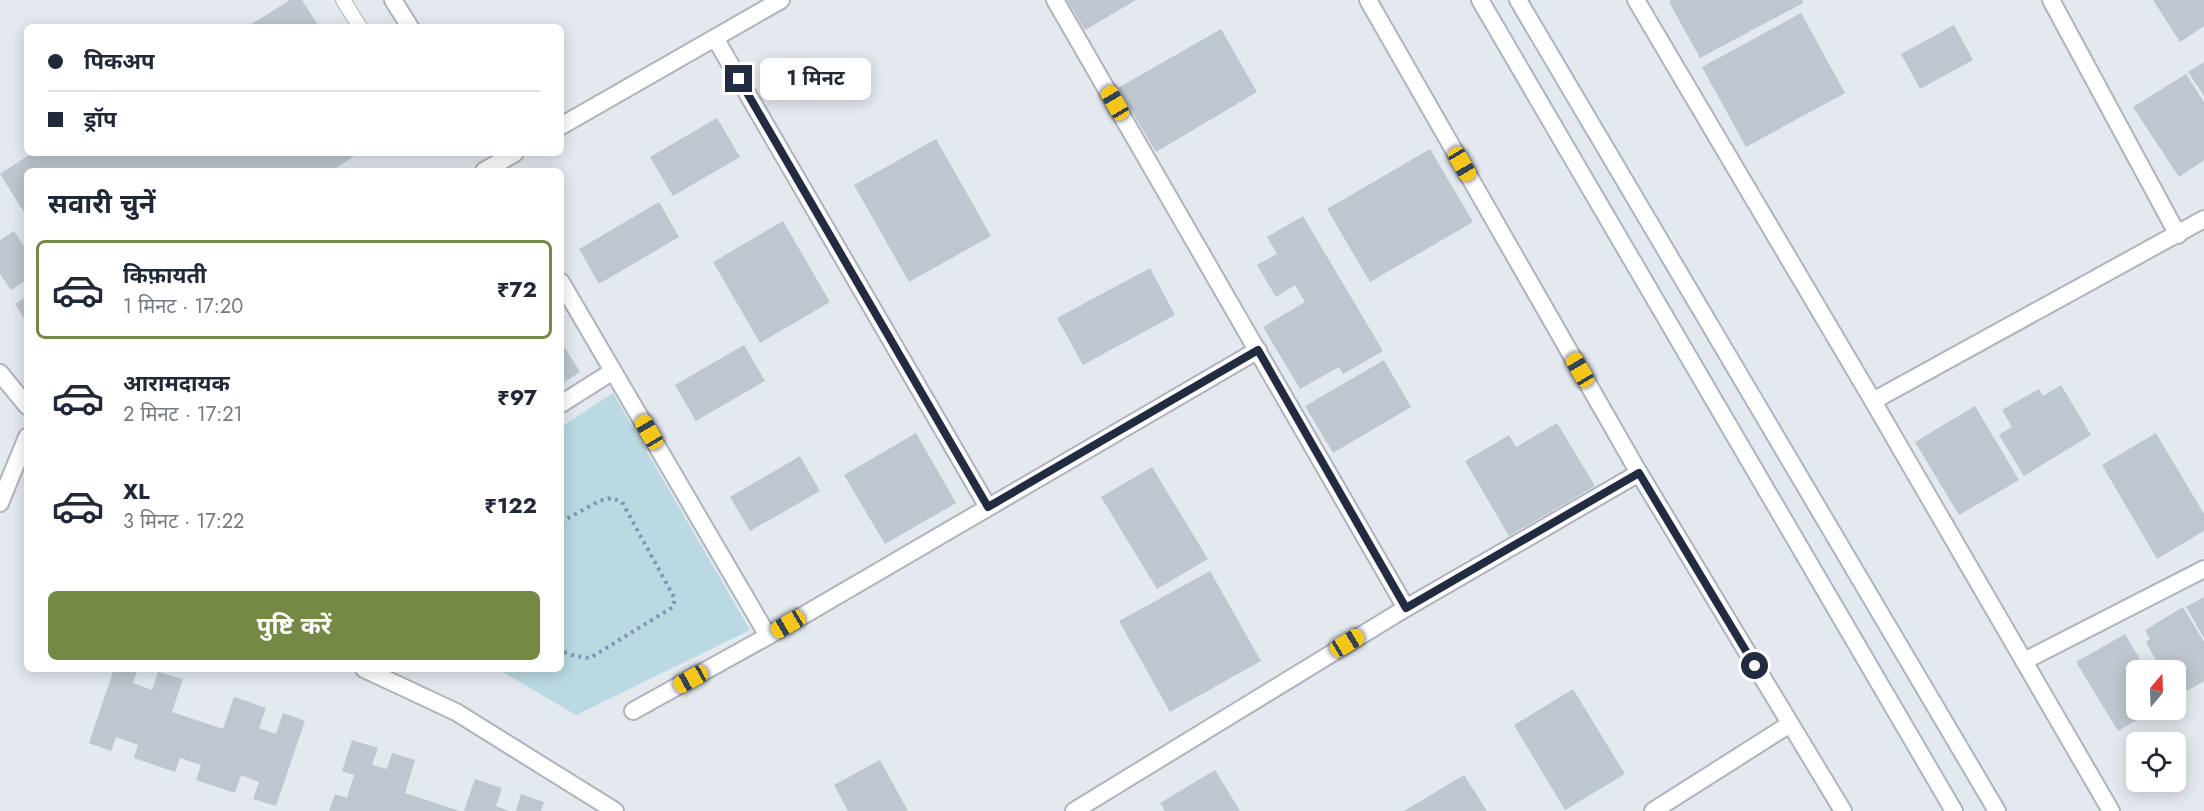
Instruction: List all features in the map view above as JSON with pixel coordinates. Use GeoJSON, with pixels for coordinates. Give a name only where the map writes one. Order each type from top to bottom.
{"type":"FeatureCollection","features":[{"type":"Feature","properties":{"kind":"street"},"geometry":{"type":"LineString","coordinates":[[393,0],[408,24]]}},
{"type":"Feature","properties":{"kind":"street"},"geometry":{"type":"LineString","coordinates":[[564,124],[781,0]]}},
{"type":"Feature","properties":{"kind":"street"},"geometry":{"type":"LineString","coordinates":[[1055,0],[1406,608]]}},
{"type":"Feature","properties":{"kind":"street"},"geometry":{"type":"LineString","coordinates":[[1368,0],[1639,473],[1843,811]]}},
{"type":"Feature","properties":{"kind":"street"},"geometry":{"type":"LineString","coordinates":[[1480,0],[1954,811]]}},
{"type":"Feature","properties":{"kind":"street"},"geometry":{"type":"LineString","coordinates":[[1518,0],[1997,811]]}},
{"type":"Feature","properties":{"kind":"street"},"geometry":{"type":"LineString","coordinates":[[1636,0],[1873,401],[2111,811]]}},
{"type":"Feature","properties":{"kind":"street"},"geometry":{"type":"LineString","coordinates":[[2051,0],[2178,235]]}},
{"type":"Feature","properties":{"kind":"street"},"geometry":{"type":"LineString","coordinates":[[715,38],[988,507]]}},
{"type":"Feature","properties":{"kind":"street"},"geometry":{"type":"LineString","coordinates":[[490,165],[509,156]]}},
{"type":"Feature","properties":{"kind":"street"},"geometry":{"type":"LineString","coordinates":[[1873,401],[2204,219]]}},
{"type":"Feature","properties":{"kind":"street"},"geometry":{"type":"LineString","coordinates":[[564,287],[768,636]]}},
{"type":"Feature","properties":{"kind":"street"},"geometry":{"type":"LineString","coordinates":[[633,711],[768,636],[1258,350]]}},
{"type":"Feature","properties":{"kind":"street"},"geometry":{"type":"LineString","coordinates":[[564,402],[613,371]]}},
{"type":"Feature","properties":{"kind":"street"},"geometry":{"type":"LineString","coordinates":[[0,373],[24,402]]}},
{"type":"Feature","properties":{"kind":"street"},"geometry":{"type":"LineString","coordinates":[[0,503],[24,443]]}},
{"type":"Feature","properties":{"kind":"street"},"geometry":{"type":"LineString","coordinates":[[1074,811],[1406,608],[1639,473]]}},
{"type":"Feature","properties":{"kind":"street"},"geometry":{"type":"LineString","coordinates":[[2024,661],[2204,569]]}},
{"type":"Feature","properties":{"kind":"street"},"geometry":{"type":"LineString","coordinates":[[369,672],[456,712],[615,811]]}},
{"type":"Feature","properties":{"kind":"street"},"geometry":{"type":"LineString","coordinates":[[1653,811],[1790,724]]}},
{"type":"Feature","properties":{"kind":"lane"},"geometry":{"type":"LineString","coordinates":[[343,0],[358,24]]}},
{"type":"Feature","properties":{"kind":"path"},"geometry":{"type":"LineString","coordinates":[[564,520],[598,501],[611,498],[622,502],[675,599],[673,607],[591,657],[575,656],[564,652]]}},
{"type":"Feature","properties":{"kind":"shaded area"},"geometry":{"type":"Polygon","coordinates":[[[613,393],[750,630],[576,715],[503,672],[564,672],[564,425],[613,393]]]}},
{"type":"Feature","properties":{"kind":"building"},"geometry":{"type":"Polygon","coordinates":[[[290,0],[302,0],[317,24],[252,24],[290,0]]]}},
{"type":"Feature","properties":{"kind":"building"},"geometry":{"type":"Polygon","coordinates":[[[1067,0],[1136,0],[1085,30],[1067,0]]]}},
{"type":"Feature","properties":{"kind":"building"},"geometry":{"type":"Polygon","coordinates":[[[1671,0],[1802,0],[1803,3],[1700,58],[1669,2],[1671,0]]]}},
{"type":"Feature","properties":{"kind":"building"},"geometry":{"type":"Polygon","coordinates":[[[2153,0],[2204,0],[2204,26],[2180,42],[2153,0]]]}},
{"type":"Feature","properties":{"kind":"building"},"geometry":{"type":"Polygon","coordinates":[[[1801,13],[1845,93],[1746,147],[1702,67],[1801,13]]]}},
{"type":"Feature","properties":{"kind":"building"},"geometry":{"type":"Polygon","coordinates":[[[1954,25],[1973,60],[1920,89],[1901,54],[1954,25]]]}},
{"type":"Feature","properties":{"kind":"building"},"geometry":{"type":"Polygon","coordinates":[[[1221,29],[1257,92],[1156,152],[1118,88],[1221,29]]]}},
{"type":"Feature","properties":{"kind":"building"},"geometry":{"type":"Polygon","coordinates":[[[2204,62],[2204,96],[2188,72],[2204,62]]]}},
{"type":"Feature","properties":{"kind":"building"},"geometry":{"type":"Polygon","coordinates":[[[2186,74],[2204,102],[2204,160],[2179,177],[2133,107],[2186,74]]]}},
{"type":"Feature","properties":{"kind":"building"},"geometry":{"type":"Polygon","coordinates":[[[717,118],[740,157],[673,196],[650,157],[717,118]]]}},
{"type":"Feature","properties":{"kind":"building"},"geometry":{"type":"Polygon","coordinates":[[[936,139],[991,236],[909,282],[854,185],[936,139]]]}},
{"type":"Feature","properties":{"kind":"building"},"geometry":{"type":"Polygon","coordinates":[[[1430,149],[1473,222],[1370,282],[1327,209],[1430,149]]]}},
{"type":"Feature","properties":{"kind":"building"},"geometry":{"type":"Polygon","coordinates":[[[27,156],[354,156],[336,168],[24,168],[24,212],[0,174],[27,156]]]}},
{"type":"Feature","properties":{"kind":"building"},"geometry":{"type":"Polygon","coordinates":[[[659,202],[679,237],[599,284],[579,249],[659,202]]]}},
{"type":"Feature","properties":{"kind":"building"},"geometry":{"type":"Polygon","coordinates":[[[1303,216],[1383,351],[1343,374],[1339,367],[1300,389],[1263,327],[1305,302],[1295,285],[1276,297],[1257,265],[1277,254],[1267,237],[1303,216]]]}},
{"type":"Feature","properties":{"kind":"building"},"geometry":{"type":"Polygon","coordinates":[[[783,221],[830,302],[760,343],[713,262],[783,221]]]}},
{"type":"Feature","properties":{"kind":"building"},"geometry":{"type":"Polygon","coordinates":[[[14,231],[24,246],[24,282],[11,290],[0,274],[0,240],[14,231]]]}},
{"type":"Feature","properties":{"kind":"building"},"geometry":{"type":"Polygon","coordinates":[[[1150,268],[1175,315],[1083,365],[1057,318],[1150,268]]]}},
{"type":"Feature","properties":{"kind":"building"},"geometry":{"type":"Polygon","coordinates":[[[24,298],[24,318],[15,304],[24,298]]]}},
{"type":"Feature","properties":{"kind":"building"},"geometry":{"type":"Polygon","coordinates":[[[744,345],[765,381],[696,421],[675,385],[744,345]]]}},
{"type":"Feature","properties":{"kind":"building"},"geometry":{"type":"Polygon","coordinates":[[[564,346],[580,372],[564,382],[564,346]]]}},
{"type":"Feature","properties":{"kind":"building"},"geometry":{"type":"Polygon","coordinates":[[[1384,360],[1411,407],[1333,453],[1305,406],[1384,360]]]}},
{"type":"Feature","properties":{"kind":"building"},"geometry":{"type":"Polygon","coordinates":[[[2061,385],[2091,435],[2024,476],[1999,435],[2012,427],[2002,410],[2039,389],[2043,396],[2061,385]]]}},
{"type":"Feature","properties":{"kind":"building"},"geometry":{"type":"Polygon","coordinates":[[[1975,406],[2019,480],[1959,515],[1915,442],[1975,406]]]}},
{"type":"Feature","properties":{"kind":"building"},"geometry":{"type":"Polygon","coordinates":[[[1557,423],[1595,486],[1509,536],[1465,461],[1509,435],[1516,447],[1557,423]]]}},
{"type":"Feature","properties":{"kind":"building"},"geometry":{"type":"Polygon","coordinates":[[[916,433],[956,503],[885,544],[844,475],[916,433]]]}},
{"type":"Feature","properties":{"kind":"building"},"geometry":{"type":"Polygon","coordinates":[[[2156,433],[2204,514],[2204,531],[2157,559],[2102,465],[2156,433]]]}},
{"type":"Feature","properties":{"kind":"building"},"geometry":{"type":"Polygon","coordinates":[[[800,456],[820,491],[750,531],[730,497],[800,456]]]}},
{"type":"Feature","properties":{"kind":"building"},"geometry":{"type":"Polygon","coordinates":[[[1152,467],[1208,559],[1157,589],[1101,497],[1152,467]]]}},
{"type":"Feature","properties":{"kind":"building"},"geometry":{"type":"Polygon","coordinates":[[[1210,571],[1261,661],[1170,712],[1119,621],[1210,571]]]}},
{"type":"Feature","properties":{"kind":"building"},"geometry":{"type":"Polygon","coordinates":[[[2204,597],[2204,638],[2186,607],[2204,597]]]}},
{"type":"Feature","properties":{"kind":"building"},"geometry":{"type":"Polygon","coordinates":[[[2183,607],[2204,642],[2204,681],[2187,691],[2186,660],[2156,660],[2146,642],[2150,639],[2145,630],[2183,607]]]}},
{"type":"Feature","properties":{"kind":"building"},"geometry":{"type":"Polygon","coordinates":[[[2125,634],[2140,660],[2126,660],[2126,720],[2137,720],[2118,731],[2076,662],[2125,634]]]}},
{"type":"Feature","properties":{"kind":"building"},"geometry":{"type":"Polygon","coordinates":[[[113,672],[137,672],[133,683],[152,690],[158,672],[183,679],[172,712],[223,729],[234,697],[266,708],[259,728],[276,734],[283,713],[305,721],[276,806],[253,799],[259,782],[241,775],[235,793],[196,780],[201,765],[180,758],[175,772],[134,758],[138,745],[116,737],[111,751],[89,743],[113,672]]]}},
{"type":"Feature","properties":{"kind":"building"},"geometry":{"type":"Polygon","coordinates":[[[1573,689],[1625,774],[1565,810],[1514,725],[1573,689]]]}},
{"type":"Feature","properties":{"kind":"building"},"geometry":{"type":"Polygon","coordinates":[[[352,740],[378,748],[372,765],[387,769],[392,753],[415,760],[405,793],[460,811],[329,811],[335,794],[347,798],[354,775],[342,771],[352,740]]]}},
{"type":"Feature","properties":{"kind":"building"},"geometry":{"type":"Polygon","coordinates":[[[880,760],[908,811],[848,811],[834,785],[880,760]]]}},
{"type":"Feature","properties":{"kind":"building"},"geometry":{"type":"Polygon","coordinates":[[[1215,770],[1240,811],[1165,811],[1160,803],[1215,770]]]}},
{"type":"Feature","properties":{"kind":"building"},"geometry":{"type":"Polygon","coordinates":[[[1464,775],[1487,811],[1404,811],[1464,775]]]}},
{"type":"Feature","properties":{"kind":"building"},"geometry":{"type":"Polygon","coordinates":[[[475,779],[502,788],[496,806],[509,811],[464,811],[475,779]]]}},
{"type":"Feature","properties":{"kind":"building"},"geometry":{"type":"Polygon","coordinates":[[[521,794],[544,802],[541,811],[516,811],[521,794]]]}},
{"type":"Feature","properties":{"kind":"route"},"geometry":{"type":"LineString","coordinates":[[739,79],[988,507],[1258,350],[1406,608],[1639,473],[1755,666]]}}]}
